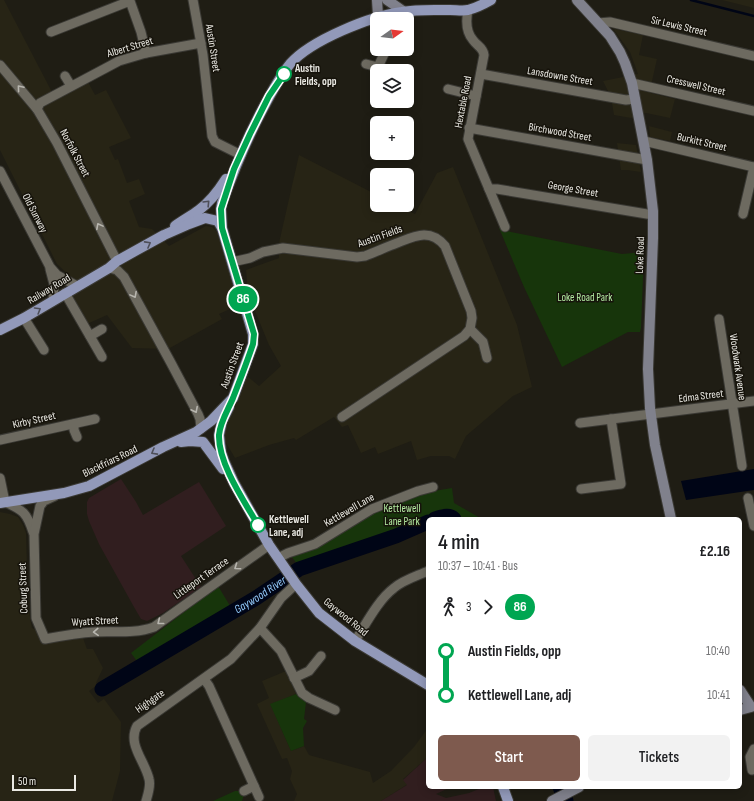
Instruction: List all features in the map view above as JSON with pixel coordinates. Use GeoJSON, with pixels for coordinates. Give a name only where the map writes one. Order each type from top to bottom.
{"type":"FeatureCollection","features":[{"type":"Feature","properties":{"kind":"main road"},"geometry":{"type":"LineString","coordinates":[[399,12],[468,10],[491,0]]}},
{"type":"Feature","properties":{"kind":"main road"},"geometry":{"type":"LineString","coordinates":[[164,235],[187,217],[199,210],[218,192],[234,169],[269,96],[291,64],[304,52],[322,41],[365,20],[370,19]]}},
{"type":"Feature","properties":{"kind":"main road","name":"Austin Street"},"geometry":{"type":"LineString","coordinates":[[201,429],[233,398],[253,344],[254,334],[222,228],[222,203],[234,169]]}},
{"type":"Feature","properties":{"kind":"main road"},"geometry":{"type":"LineString","coordinates":[[164,235],[205,218],[218,221],[222,228]]}},
{"type":"Feature","properties":{"kind":"main road","name":"Railway Road"},"geometry":{"type":"LineString","coordinates":[[0,330],[24,318],[109,268],[117,261],[164,235]]}},
{"type":"Feature","properties":{"kind":"main road"},"geometry":{"type":"LineString","coordinates":[[233,398],[222,421],[219,435],[221,452],[234,483]]}},
{"type":"Feature","properties":{"kind":"main road","name":"Blackfriars Road"},"geometry":{"type":"LineString","coordinates":[[2,502],[64,493],[89,486],[201,429]]}},
{"type":"Feature","properties":{"kind":"main road"},"geometry":{"type":"LineString","coordinates":[[171,444],[190,441],[203,442],[234,483]]}},
{"type":"Feature","properties":{"kind":"main road","name":"Gaywood Road"},"geometry":{"type":"LineString","coordinates":[[234,483],[269,545],[296,584],[319,613],[355,641],[426,684]]}},
{"type":"Feature","properties":{"kind":"main road"},"geometry":{"type":"LineString","coordinates":[[505,789],[508,801]]}},
{"type":"Feature","properties":{"kind":"street","name":"Austin Street"},"geometry":{"type":"LineString","coordinates":[[193,0],[201,43],[212,136],[215,142],[241,155]]}},
{"type":"Feature","properties":{"kind":"street"},"geometry":{"type":"LineString","coordinates":[[377,0],[378,12]]}},
{"type":"Feature","properties":{"kind":"street"},"geometry":{"type":"LineString","coordinates":[[387,0],[403,11]]}},
{"type":"Feature","properties":{"kind":"street"},"geometry":{"type":"LineString","coordinates":[[51,32],[130,1],[141,32],[146,53]]}},
{"type":"Feature","properties":{"kind":"street","name":"Loke Road"},"geometry":{"type":"LineString","coordinates":[[580,2],[610,36],[628,69],[644,142],[653,215],[648,368],[650,415],[670,517]]}},
{"type":"Feature","properties":{"kind":"street","name":"Hextable Road"},"geometry":{"type":"LineString","coordinates":[[468,10],[466,20],[470,36],[484,52],[468,142],[505,227]]}},
{"type":"Feature","properties":{"kind":"street","name":"Sir Lewis Street"},"geometry":{"type":"LineString","coordinates":[[598,23],[610,22],[754,56]]}},
{"type":"Feature","properties":{"kind":"street","name":"Albert Street"},"geometry":{"type":"LineString","coordinates":[[37,109],[40,103],[48,98],[119,61],[146,53],[201,43]]}},
{"type":"Feature","properties":{"kind":"street"},"geometry":{"type":"LineString","coordinates":[[366,64],[370,65]]}},
{"type":"Feature","properties":{"kind":"street","name":"Norfolk Street"},"geometry":{"type":"LineString","coordinates":[[0,65],[37,109],[58,143],[117,261]]}},
{"type":"Feature","properties":{"kind":"street","name":"Lansdowne Street"},"geometry":{"type":"LineString","coordinates":[[481,74],[626,100],[635,99]]}},
{"type":"Feature","properties":{"kind":"street"},"geometry":{"type":"LineString","coordinates":[[65,76],[71,86]]}},
{"type":"Feature","properties":{"kind":"street","name":"Cresswell Street"},"geometry":{"type":"LineString","coordinates":[[632,83],[754,112]]}},
{"type":"Feature","properties":{"kind":"street"},"geometry":{"type":"LineString","coordinates":[[448,89],[476,96]]}},
{"type":"Feature","properties":{"kind":"street","name":"Birchwood Street"},"geometry":{"type":"LineString","coordinates":[[470,128],[647,160]]}},
{"type":"Feature","properties":{"kind":"street","name":"Burkitt Street"},"geometry":{"type":"LineString","coordinates":[[644,142],[754,167]]}},
{"type":"Feature","properties":{"kind":"street"},"geometry":{"type":"LineString","coordinates":[[743,214],[754,167]]}},
{"type":"Feature","properties":{"kind":"street","name":"Old Sunway"},"geometry":{"type":"LineString","coordinates":[[0,171],[50,267],[57,275],[77,286]]}},
{"type":"Feature","properties":{"kind":"street","name":"George Street"},"geometry":{"type":"LineString","coordinates":[[489,189],[497,189],[653,215]]}},
{"type":"Feature","properties":{"kind":"street","name":"Austin Fields"},"geometry":{"type":"LineString","coordinates":[[232,262],[250,258],[263,252],[283,248],[357,257],[365,256],[418,235],[428,235],[440,240],[448,253],[471,311],[472,318],[470,329]]}},
{"type":"Feature","properties":{"kind":"street","name":"Old Sunway"},"geometry":{"type":"LineString","coordinates":[[50,267],[54,284],[53,301]]}},
{"type":"Feature","properties":{"kind":"street"},"geometry":{"type":"LineString","coordinates":[[109,268],[117,270],[124,277],[198,414],[201,429]]}},
{"type":"Feature","properties":{"kind":"street"},"geometry":{"type":"LineString","coordinates":[[65,293],[102,357]]}},
{"type":"Feature","properties":{"kind":"street"},"geometry":{"type":"LineString","coordinates":[[24,318],[44,350]]}},
{"type":"Feature","properties":{"kind":"street","name":"Woodwark Avenue"},"geometry":{"type":"LineString","coordinates":[[719,319],[742,466]]}},
{"type":"Feature","properties":{"kind":"street"},"geometry":{"type":"LineString","coordinates":[[90,336],[102,329]]}},
{"type":"Feature","properties":{"kind":"street"},"geometry":{"type":"LineString","coordinates":[[342,417],[464,336],[470,329],[483,342],[487,358]]}},
{"type":"Feature","properties":{"kind":"street","name":"Edma Street"},"geometry":{"type":"LineString","coordinates":[[580,423],[754,401]]}},
{"type":"Feature","properties":{"kind":"street","name":"Kirby Street"},"geometry":{"type":"LineString","coordinates":[[0,440],[95,419]]}},
{"type":"Feature","properties":{"kind":"street"},"geometry":{"type":"LineString","coordinates":[[581,489],[620,484],[611,419]]}},
{"type":"Feature","properties":{"kind":"street"},"geometry":{"type":"LineString","coordinates":[[74,424],[74,430],[77,437]]}},
{"type":"Feature","properties":{"kind":"street"},"geometry":{"type":"LineString","coordinates":[[0,478],[2,502]]}},
{"type":"Feature","properties":{"kind":"street","name":"Kettlewell Lane"},"geometry":{"type":"LineString","coordinates":[[278,558],[315,544],[372,509],[418,491],[433,487]]}},
{"type":"Feature","properties":{"kind":"street","name":"Coburg Street"},"geometry":{"type":"LineString","coordinates":[[45,639],[36,618],[34,534],[40,506],[44,501],[64,493]]}},
{"type":"Feature","properties":{"kind":"street"},"geometry":{"type":"LineString","coordinates":[[748,498],[754,526]]}},
{"type":"Feature","properties":{"kind":"street","name":"Coburg Street"},"geometry":{"type":"LineString","coordinates":[[2,502],[23,512],[28,517],[34,534]]}},
{"type":"Feature","properties":{"kind":"street","name":"Littleport Terrace"},"geometry":{"type":"LineString","coordinates":[[147,629],[156,625],[269,545]]}},
{"type":"Feature","properties":{"kind":"street"},"geometry":{"type":"LineString","coordinates":[[355,641],[391,590],[426,572]]}},
{"type":"Feature","properties":{"kind":"street","name":"Highgate"},"geometry":{"type":"LineString","coordinates":[[146,801],[150,780],[134,742],[134,731],[141,722],[204,679],[231,658],[260,628],[281,598],[296,584]]}},
{"type":"Feature","properties":{"kind":"street"},"geometry":{"type":"LineString","coordinates":[[260,628],[281,651],[300,689],[306,696],[335,710]]}},
{"type":"Feature","properties":{"kind":"street","name":"Wyatt Street"},"geometry":{"type":"LineString","coordinates":[[45,639],[80,633],[135,631],[147,629]]}},
{"type":"Feature","properties":{"kind":"street"},"geometry":{"type":"LineString","coordinates":[[294,678],[309,671],[321,656]]}},
{"type":"Feature","properties":{"kind":"street"},"geometry":{"type":"LineString","coordinates":[[204,679],[209,686],[258,797]]}},
{"type":"Feature","properties":{"kind":"street"},"geometry":{"type":"LineString","coordinates":[[742,693],[753,708],[742,710]]}},
{"type":"Feature","properties":{"kind":"street"},"geometry":{"type":"LineString","coordinates":[[752,770],[750,757],[754,749]]}},
{"type":"Feature","properties":{"kind":"street"},"geometry":{"type":"LineString","coordinates":[[244,791],[254,786]]}},
{"type":"Feature","properties":{"kind":"street"},"geometry":{"type":"LineString","coordinates":[[556,799],[576,789]]}},
{"type":"Feature","properties":{"kind":"shaded area"},"geometry":{"type":"Polygon","coordinates":[[[0,0],[4,0],[54,96],[88,82],[95,95],[106,90],[131,138],[109,147],[115,160],[118,159],[127,183],[139,179],[145,194],[129,201],[139,227],[152,229],[169,246],[206,226],[212,227],[217,232],[239,305],[219,314],[222,319],[168,349],[132,348],[107,315],[87,324],[72,299],[71,277],[57,264],[0,150],[0,0]]]}},
{"type":"Feature","properties":{"kind":"shaded area"},"geometry":{"type":"Polygon","coordinates":[[[722,0],[754,0],[754,8],[722,0]]]}},
{"type":"Feature","properties":{"kind":"shaded area"},"geometry":{"type":"Polygon","coordinates":[[[614,30],[643,35],[639,55],[657,59],[651,93],[675,99],[670,118],[646,113],[631,118],[614,115],[612,103],[603,81],[638,74],[630,52],[614,30]]]}},
{"type":"Feature","properties":{"kind":"shaded area"},"geometry":{"type":"Polygon","coordinates":[[[649,126],[672,132],[670,141],[650,137],[649,126]]]}},
{"type":"Feature","properties":{"kind":"shaded area"},"geometry":{"type":"Polygon","coordinates":[[[617,143],[636,145],[641,172],[621,170],[617,143]]]}},
{"type":"Feature","properties":{"kind":"shaded area"},"geometry":{"type":"Polygon","coordinates":[[[299,155],[370,191],[370,212],[411,212],[415,214],[437,173],[453,167],[517,325],[532,387],[513,396],[466,436],[455,459],[449,456],[431,456],[417,460],[411,441],[378,454],[375,447],[361,453],[348,425],[342,427],[334,417],[296,440],[294,438],[269,445],[235,458],[222,436],[246,375],[259,386],[281,366],[269,345],[248,294],[246,270],[279,258],[279,243],[299,155]]]}},
{"type":"Feature","properties":{"kind":"shaded area"},"geometry":{"type":"Polygon","coordinates":[[[121,479],[143,515],[199,482],[226,526],[181,556],[201,587],[163,613],[147,621],[141,619],[134,607],[99,544],[87,514],[87,502],[89,498],[121,479]]]}},
{"type":"Feature","properties":{"kind":"shaded area"},"geometry":{"type":"Polygon","coordinates":[[[0,512],[18,517],[26,533],[28,606],[32,628],[61,641],[83,638],[87,649],[93,649],[103,668],[96,683],[97,685],[89,691],[98,703],[104,699],[121,722],[120,771],[112,801],[0,801],[0,512]]]}},
{"type":"Feature","properties":{"kind":"shaded area"},"geometry":{"type":"Polygon","coordinates":[[[286,671],[296,694],[271,705],[291,751],[304,746],[309,755],[370,772],[373,783],[391,771],[414,747],[426,731],[426,759],[403,779],[408,784],[381,801],[294,801],[297,794],[290,779],[292,771],[287,758],[282,759],[257,704],[269,698],[262,681],[286,671]]]}},
{"type":"Feature","properties":{"kind":"shaded area"},"geometry":{"type":"Polygon","coordinates":[[[426,759],[426,789],[447,789],[436,794],[446,798],[469,793],[479,789],[493,789],[496,801],[381,801],[407,785],[403,780],[426,759]]]}},
{"type":"Feature","properties":{"kind":"green space","name":"Loke Road Park"},"geometry":{"type":"Polygon","coordinates":[[[499,228],[511,232],[622,254],[644,252],[640,332],[628,332],[562,367],[524,287],[499,228]]]}},
{"type":"Feature","properties":{"kind":"green space","name":"Kettlewell Lane Park"},"geometry":{"type":"Polygon","coordinates":[[[452,488],[454,503],[478,517],[456,517],[442,514],[426,517],[426,518],[397,532],[298,565],[291,556],[400,500],[452,488]]]}},
{"type":"Feature","properties":{"kind":"green space"},"geometry":{"type":"Polygon","coordinates":[[[218,586],[235,614],[178,645],[142,668],[131,653],[218,586]]]}},
{"type":"Feature","properties":{"kind":"green space"},"geometry":{"type":"Polygon","coordinates":[[[296,694],[306,702],[304,719],[307,721],[303,728],[304,746],[291,751],[270,704],[296,694]]]}},
{"type":"Feature","properties":{"kind":"green space"},"geometry":{"type":"Polygon","coordinates":[[[235,791],[242,791],[244,795],[242,801],[213,801],[235,791]]]}},
{"type":"Feature","properties":{"kind":"water"},"geometry":{"type":"Polygon","coordinates":[[[754,469],[754,490],[686,500],[681,481],[754,469]]]}},
{"type":"Feature","properties":{"kind":"waterway"},"geometry":{"type":"LineString","coordinates":[[691,0],[754,16]]}},
{"type":"Feature","properties":{"kind":"waterway","name":"Gaywood River"},"geometry":{"type":"LineString","coordinates":[[443,517],[452,517]]}},
{"type":"Feature","properties":{"kind":"waterway","name":"Gaywood River"},"geometry":{"type":"LineString","coordinates":[[102,689],[256,598],[299,569],[396,536],[426,523]]}},
{"type":"Feature","properties":{"kind":"waterway","name":"Gaywood River"},"geometry":{"type":"LineString","coordinates":[[561,789],[566,801]]}},
{"type":"Feature","properties":{"kind":"bus line","name":"86"},"geometry":{"type":"LineString","coordinates":[[258,525],[234,483],[224,461],[219,442],[222,421],[233,398],[253,344],[254,334],[222,228],[221,209],[234,169],[250,134],[269,96],[284,74]]}},
{"type":"Feature","properties":{"kind":"place","name":"Austin Fields, opp"},"geometry":{"type":"Point","coordinates":[284,74]}},
{"type":"Feature","properties":{"kind":"place","name":"Kettlewell Lane, adj"},"geometry":{"type":"Point","coordinates":[258,525]}}]}
